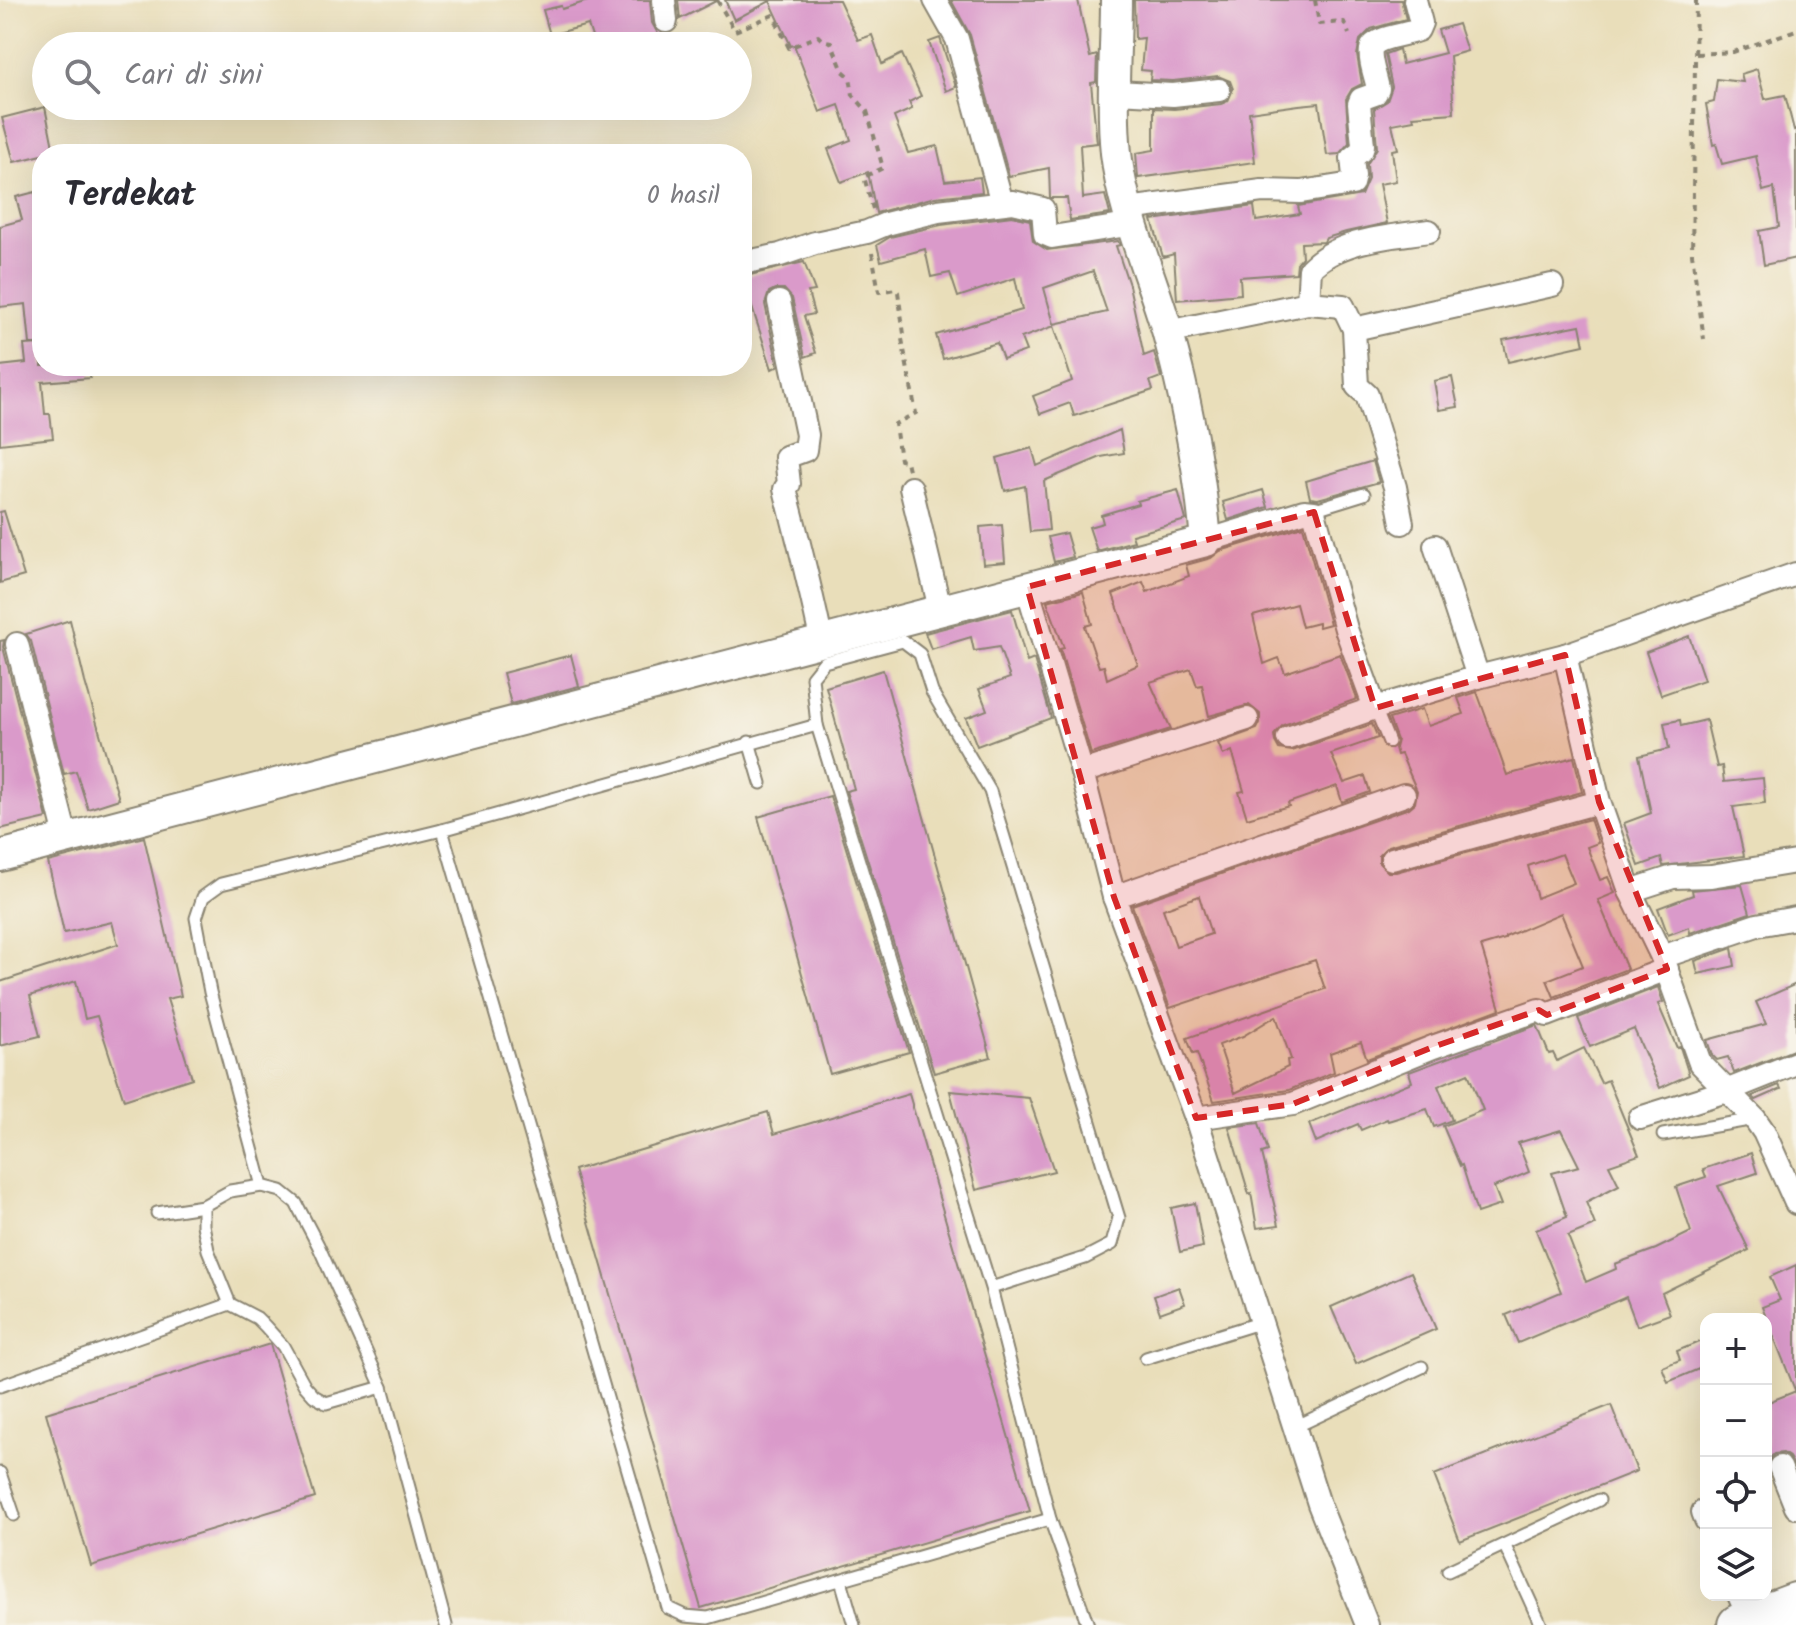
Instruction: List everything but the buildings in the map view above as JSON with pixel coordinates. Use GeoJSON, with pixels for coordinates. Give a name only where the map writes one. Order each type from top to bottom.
{"type":"FeatureCollection","features":[{"type":"Feature","properties":{"kind":"highway"},"geometry":{"type":"LineString","coordinates":[[1742,1613],[1796,1603]]}},
{"type":"Feature","properties":{"kind":"street"},"geometry":{"type":"LineString","coordinates":[[935,0],[957,39],[975,95],[1002,203]]}},
{"type":"Feature","properties":{"kind":"street"},"geometry":{"type":"LineString","coordinates":[[1116,0],[1116,152],[1131,217],[1167,332],[1195,451],[1206,541]]}},
{"type":"Feature","properties":{"kind":"street"},"geometry":{"type":"LineString","coordinates":[[752,260],[938,211],[1013,202],[1043,209],[1045,234],[1052,237],[1131,217],[1262,191],[1301,192],[1352,184],[1352,158],[1362,150],[1363,145],[1359,104],[1361,99],[1375,94],[1378,89],[1370,50],[1381,39],[1418,30],[1421,23],[1415,0]]}},
{"type":"Feature","properties":{"kind":"street"},"geometry":{"type":"LineString","coordinates":[[1116,92],[1173,95],[1219,90]]}},
{"type":"Feature","properties":{"kind":"street"},"geometry":{"type":"LineString","coordinates":[[1308,303],[1310,269],[1321,257],[1364,241],[1429,231]]}},
{"type":"Feature","properties":{"kind":"street"},"geometry":{"type":"LineString","coordinates":[[1354,329],[1552,285]]}},
{"type":"Feature","properties":{"kind":"street"},"geometry":{"type":"LineString","coordinates":[[779,302],[807,435],[805,450],[786,457],[789,484],[785,489],[798,549],[808,574],[821,639]]}},
{"type":"Feature","properties":{"kind":"street"},"geometry":{"type":"LineString","coordinates":[[1167,332],[1308,303],[1343,306],[1354,329],[1357,386],[1367,395],[1395,487],[1402,523]]}},
{"type":"Feature","properties":{"kind":"street"},"geometry":{"type":"LineString","coordinates":[[911,488],[940,609]]}},
{"type":"Feature","properties":{"kind":"street"},"geometry":{"type":"LineString","coordinates":[[0,856],[821,639],[1206,541],[1312,510],[1346,629],[1375,708]]}},
{"type":"Feature","properties":{"kind":"street"},"geometry":{"type":"LineString","coordinates":[[1435,546],[1478,677]]}},
{"type":"Feature","properties":{"kind":"street"},"geometry":{"type":"LineString","coordinates":[[1288,738],[1478,677],[1565,655],[1796,574]]}},
{"type":"Feature","properties":{"kind":"street"},"geometry":{"type":"LineString","coordinates":[[1027,587],[1082,772],[1114,897],[1196,1118],[1319,1504],[1367,1625]]}},
{"type":"Feature","properties":{"kind":"street"},"geometry":{"type":"LineString","coordinates":[[17,644],[66,837]]}},
{"type":"Feature","properties":{"kind":"street"},"geometry":{"type":"LineString","coordinates":[[1565,655],[1599,802],[1630,891],[1664,963],[1700,1063],[1764,1132],[1796,1203]]}},
{"type":"Feature","properties":{"kind":"street"},"geometry":{"type":"LineString","coordinates":[[1082,772],[1247,719]]}},
{"type":"Feature","properties":{"kind":"street"},"geometry":{"type":"LineString","coordinates":[[1114,897],[1404,795]]}},
{"type":"Feature","properties":{"kind":"street"},"geometry":{"type":"LineString","coordinates":[[1392,859],[1599,802]]}},
{"type":"Feature","properties":{"kind":"street"},"geometry":{"type":"LineString","coordinates":[[1630,891],[1673,877],[1711,876],[1796,862]]}},
{"type":"Feature","properties":{"kind":"street"},"geometry":{"type":"LineString","coordinates":[[1196,1118],[1293,1104],[1447,1042],[1539,1010],[1547,1015],[1757,925],[1796,918]]}},
{"type":"Feature","properties":{"kind":"street"},"geometry":{"type":"LineString","coordinates":[[1640,1118],[1726,1091],[1796,1063]]}},
{"type":"Feature","properties":{"kind":"street"},"geometry":{"type":"LineString","coordinates":[[1780,1467],[1796,1507]]}},
{"type":"Feature","properties":{"kind":"lane"},"geometry":{"type":"LineString","coordinates":[[1312,510],[1364,494]]}},
{"type":"Feature","properties":{"kind":"lane"},"geometry":{"type":"LineString","coordinates":[[991,1288],[1085,1258],[1112,1244],[1119,1218],[990,791],[932,692],[920,654],[903,641],[824,662],[812,677],[817,725],[991,1288],[1050,1519],[1088,1625]]}},
{"type":"Feature","properties":{"kind":"lane"},"geometry":{"type":"LineString","coordinates":[[1375,708],[1389,742]]}},
{"type":"Feature","properties":{"kind":"lane"},"geometry":{"type":"LineString","coordinates":[[262,1186],[210,992],[196,918],[203,897],[221,884],[442,830],[817,725]]}},
{"type":"Feature","properties":{"kind":"lane"},"geometry":{"type":"LineString","coordinates":[[749,742],[761,783]]}},
{"type":"Feature","properties":{"kind":"lane"},"geometry":{"type":"LineString","coordinates":[[442,830],[668,1608],[685,1616],[708,1618],[1050,1519]]}},
{"type":"Feature","properties":{"kind":"lane"},"geometry":{"type":"LineString","coordinates":[[1517,1027],[1547,1015]]}},
{"type":"Feature","properties":{"kind":"lane"},"geometry":{"type":"LineString","coordinates":[[1663,1135],[1755,1119]]}},
{"type":"Feature","properties":{"kind":"lane"},"geometry":{"type":"LineString","coordinates":[[157,1213],[203,1206],[230,1191],[262,1186],[281,1191],[296,1203],[382,1387],[446,1625]]}},
{"type":"Feature","properties":{"kind":"lane"},"geometry":{"type":"LineString","coordinates":[[203,1206],[208,1250],[230,1304],[257,1318],[265,1326],[283,1346],[314,1396],[326,1403],[382,1387]]}},
{"type":"Feature","properties":{"kind":"lane"},"geometry":{"type":"LineString","coordinates":[[0,1386],[230,1304]]}},
{"type":"Feature","properties":{"kind":"lane"},"geometry":{"type":"LineString","coordinates":[[1146,1358],[1263,1322]]}},
{"type":"Feature","properties":{"kind":"lane"},"geometry":{"type":"LineString","coordinates":[[1295,1427],[1422,1367]]}},
{"type":"Feature","properties":{"kind":"lane"},"geometry":{"type":"LineString","coordinates":[[0,1473],[14,1515]]}},
{"type":"Feature","properties":{"kind":"lane"},"geometry":{"type":"LineString","coordinates":[[1448,1571],[1599,1500]]}},
{"type":"Feature","properties":{"kind":"lane"},"geometry":{"type":"LineString","coordinates":[[1505,1546],[1541,1625]]}},
{"type":"Feature","properties":{"kind":"lane"},"geometry":{"type":"LineString","coordinates":[[841,1580],[854,1625]]}},
{"type":"Feature","properties":{"kind":"path"},"geometry":{"type":"LineString","coordinates":[[717,0],[735,31],[773,15],[789,48],[818,36],[831,42],[843,71],[850,77],[853,95],[867,111],[883,168],[864,177],[879,292],[895,289],[898,292],[904,334],[902,339],[916,413],[895,424],[900,460],[906,461],[911,488]]}},
{"type":"Feature","properties":{"kind":"path"},"geometry":{"type":"LineString","coordinates":[[1315,0],[1319,24],[1344,22],[1349,34]]}},
{"type":"Feature","properties":{"kind":"path"},"geometry":{"type":"LineString","coordinates":[[1696,0],[1692,254],[1704,339]]}},
{"type":"Feature","properties":{"kind":"path"},"geometry":{"type":"LineString","coordinates":[[1696,54],[1733,52],[1796,30]]}},
{"type":"Feature","properties":{"kind":"highlighted area"},"geometry":{"type":"Polygon","coordinates":[[[1314,512],[1375,708],[1565,655],[1599,802],[1667,969],[1547,1015],[1539,1010],[1433,1047],[1293,1104],[1196,1118],[1114,897],[1027,587],[1314,512]]]}}]}
